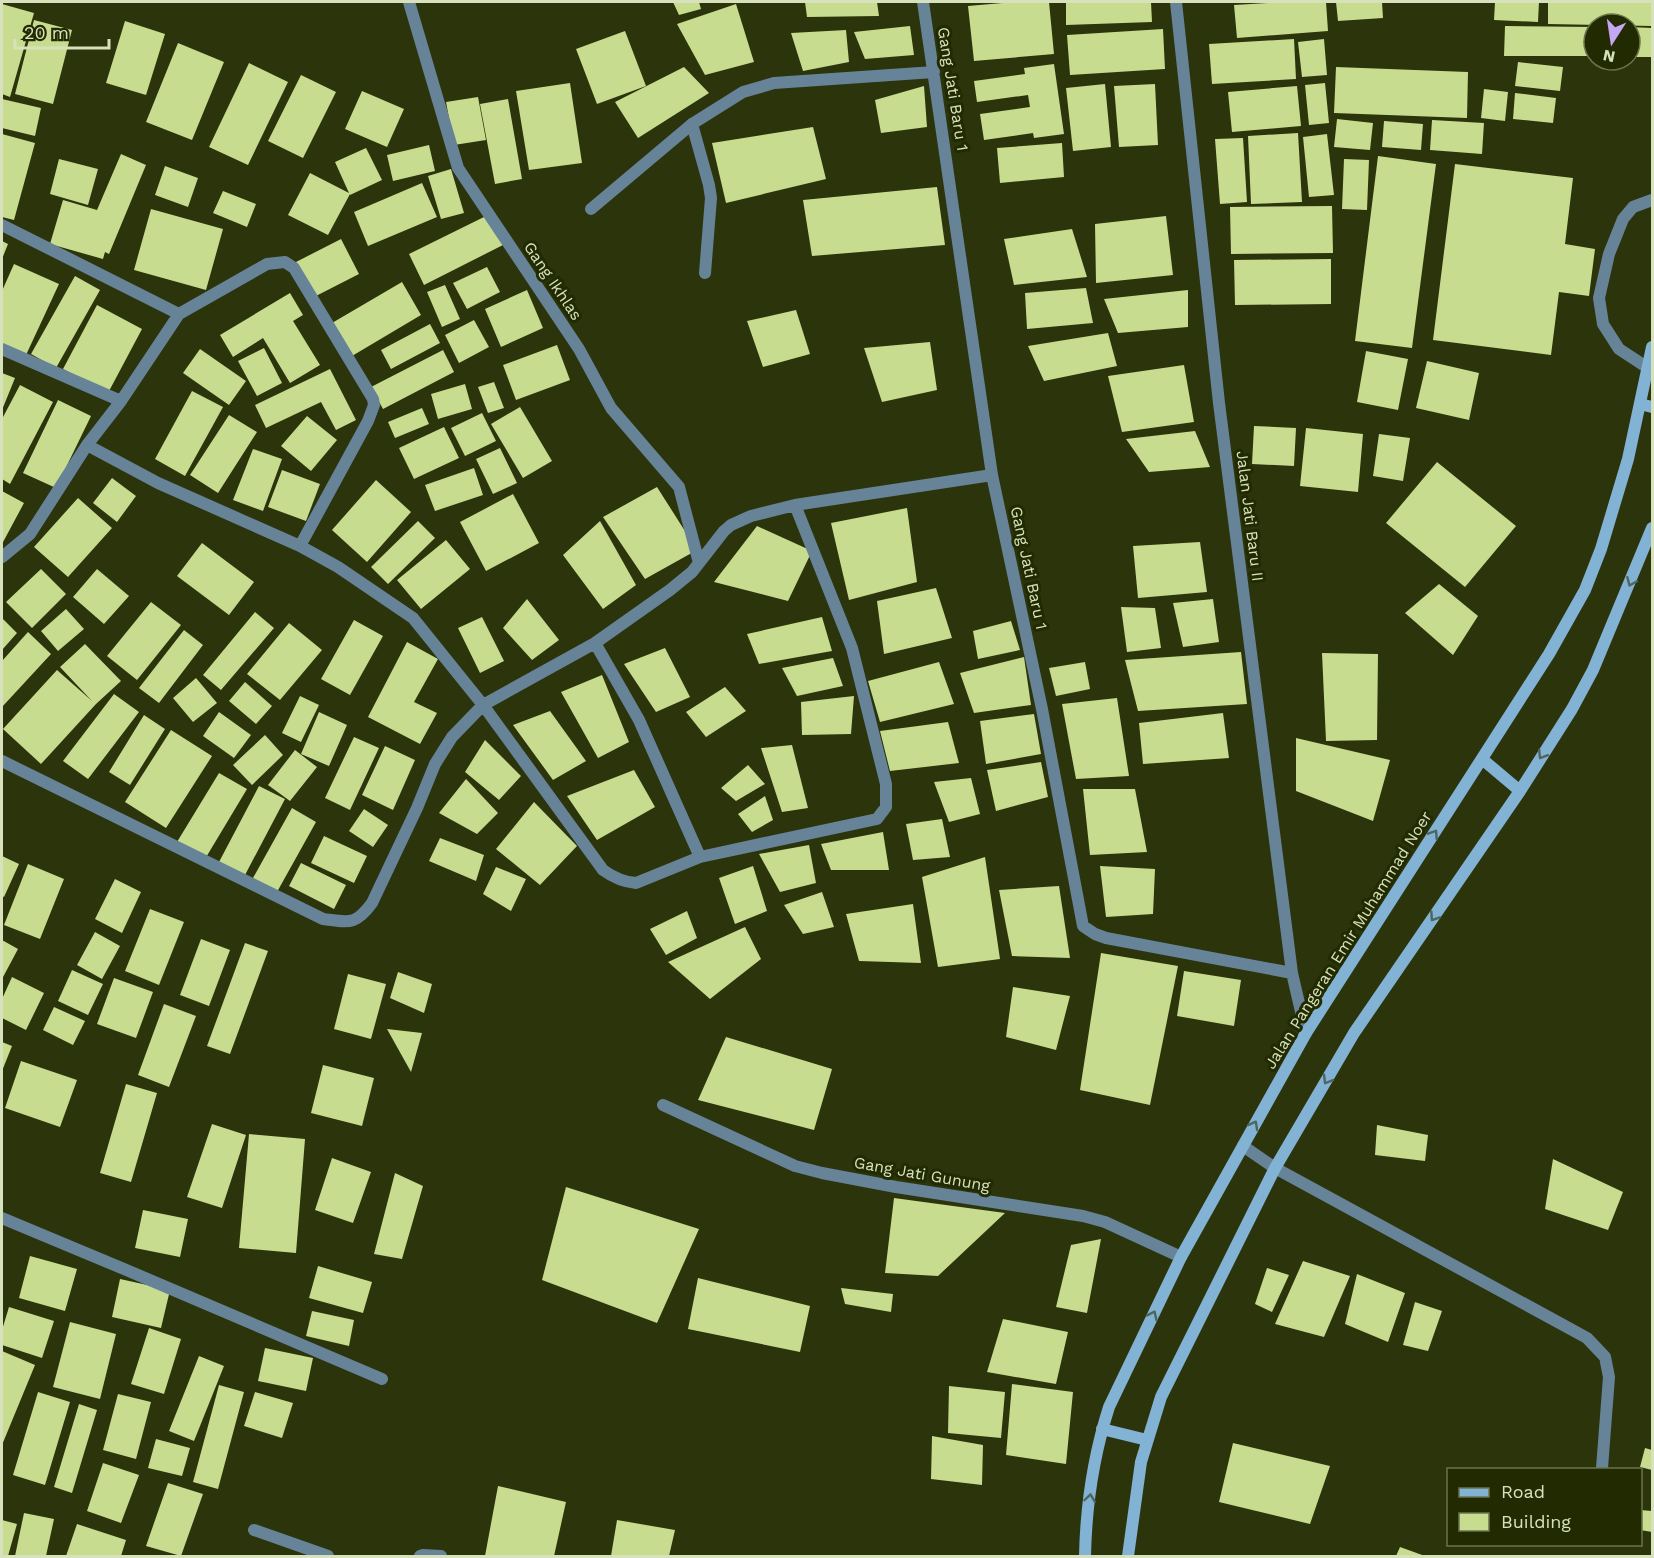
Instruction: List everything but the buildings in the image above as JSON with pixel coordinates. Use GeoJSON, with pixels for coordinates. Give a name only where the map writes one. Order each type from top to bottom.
{"type":"FeatureCollection","features":[{"type":"Feature","properties":{"kind":"main road","name":"Jalan Pangeran Emir Muhammad Noer"},"geometry":{"type":"LineString","coordinates":[[1085,1557],[1085,1535],[1102,1429],[1109,1407],[1181,1257],[1306,1033],[1549,654],[1585,590],[1601,549],[1628,459],[1653,347]]}},
{"type":"Feature","properties":{"kind":"main road"},"geometry":{"type":"LineString","coordinates":[[1640,404],[1653,407]]}},
{"type":"Feature","properties":{"kind":"main road"},"geometry":{"type":"LineString","coordinates":[[1128,1557],[1140,1462],[1161,1397],[1275,1168],[1354,1033],[1520,791],[1572,709],[1593,670],[1653,528]]}},
{"type":"Feature","properties":{"kind":"main road"},"geometry":{"type":"LineString","coordinates":[[1482,759],[1520,791]]}},
{"type":"Feature","properties":{"kind":"main road"},"geometry":{"type":"LineString","coordinates":[[1102,1429],[1147,1440]]}},
{"type":"Feature","properties":{"kind":"street","name":"Gang Ikhlas"},"geometry":{"type":"LineString","coordinates":[[409,2],[458,168],[579,349],[611,408],[679,487],[699,563]]}},
{"type":"Feature","properties":{"kind":"street","name":"Gang Jati Baru 1"},"geometry":{"type":"LineString","coordinates":[[923,2],[992,475],[1042,709],[1083,926],[1106,938],[1292,973]]}},
{"type":"Feature","properties":{"kind":"street","name":"Jalan Jati Baru II"},"geometry":{"type":"LineString","coordinates":[[1176,2],[1219,403],[1292,973],[1306,1033]]}},
{"type":"Feature","properties":{"kind":"street"},"geometry":{"type":"LineString","coordinates":[[591,209],[692,124],[743,92],[774,83],[934,72]]}},
{"type":"Feature","properties":{"kind":"street"},"geometry":{"type":"LineString","coordinates":[[692,124],[711,198],[705,273]]}},
{"type":"Feature","properties":{"kind":"street"},"geometry":{"type":"LineString","coordinates":[[1648,368],[1619,349],[1603,324],[1599,298],[1610,254],[1623,219],[1633,207],[1653,200]]}},
{"type":"Feature","properties":{"kind":"street"},"geometry":{"type":"LineString","coordinates":[[2,225],[179,314]]}},
{"type":"Feature","properties":{"kind":"street"},"geometry":{"type":"LineString","coordinates":[[2,557],[30,534],[87,445],[121,401],[179,314],[267,264],[285,262],[294,268],[375,405],[300,546]]}},
{"type":"Feature","properties":{"kind":"street"},"geometry":{"type":"LineString","coordinates":[[2,349],[121,401]]}},
{"type":"Feature","properties":{"kind":"street"},"geometry":{"type":"LineString","coordinates":[[87,445],[158,483],[300,546],[338,567],[413,618],[483,705],[603,870],[615,879],[636,883],[700,857],[877,819],[886,807],[886,784],[852,648],[795,505]]}},
{"type":"Feature","properties":{"kind":"street"},"geometry":{"type":"LineString","coordinates":[[2,761],[323,919],[348,922],[363,916],[372,903],[435,764],[452,737],[483,705],[595,643],[670,590],[699,563],[731,525],[751,516],[795,505],[992,475]]}},
{"type":"Feature","properties":{"kind":"street"},"geometry":{"type":"LineString","coordinates":[[595,643],[639,720],[700,857]]}},
{"type":"Feature","properties":{"kind":"street","name":"Gang Jati Gunung"},"geometry":{"type":"LineString","coordinates":[[663,1106],[795,1166],[896,1187],[1083,1216],[1105,1222],[1181,1257]]}},
{"type":"Feature","properties":{"kind":"street"},"geometry":{"type":"LineString","coordinates":[[1243,1146],[1275,1168],[1587,1338],[1605,1357],[1609,1377],[1602,1468]]}},
{"type":"Feature","properties":{"kind":"street"},"geometry":{"type":"LineString","coordinates":[[2,1218],[382,1380]]}},
{"type":"Feature","properties":{"kind":"street"},"geometry":{"type":"LineString","coordinates":[[254,1530],[328,1557]]}},
{"type":"Feature","properties":{"kind":"street"},"geometry":{"type":"LineString","coordinates":[[420,1557],[423,1555],[441,1557]]}}]}
